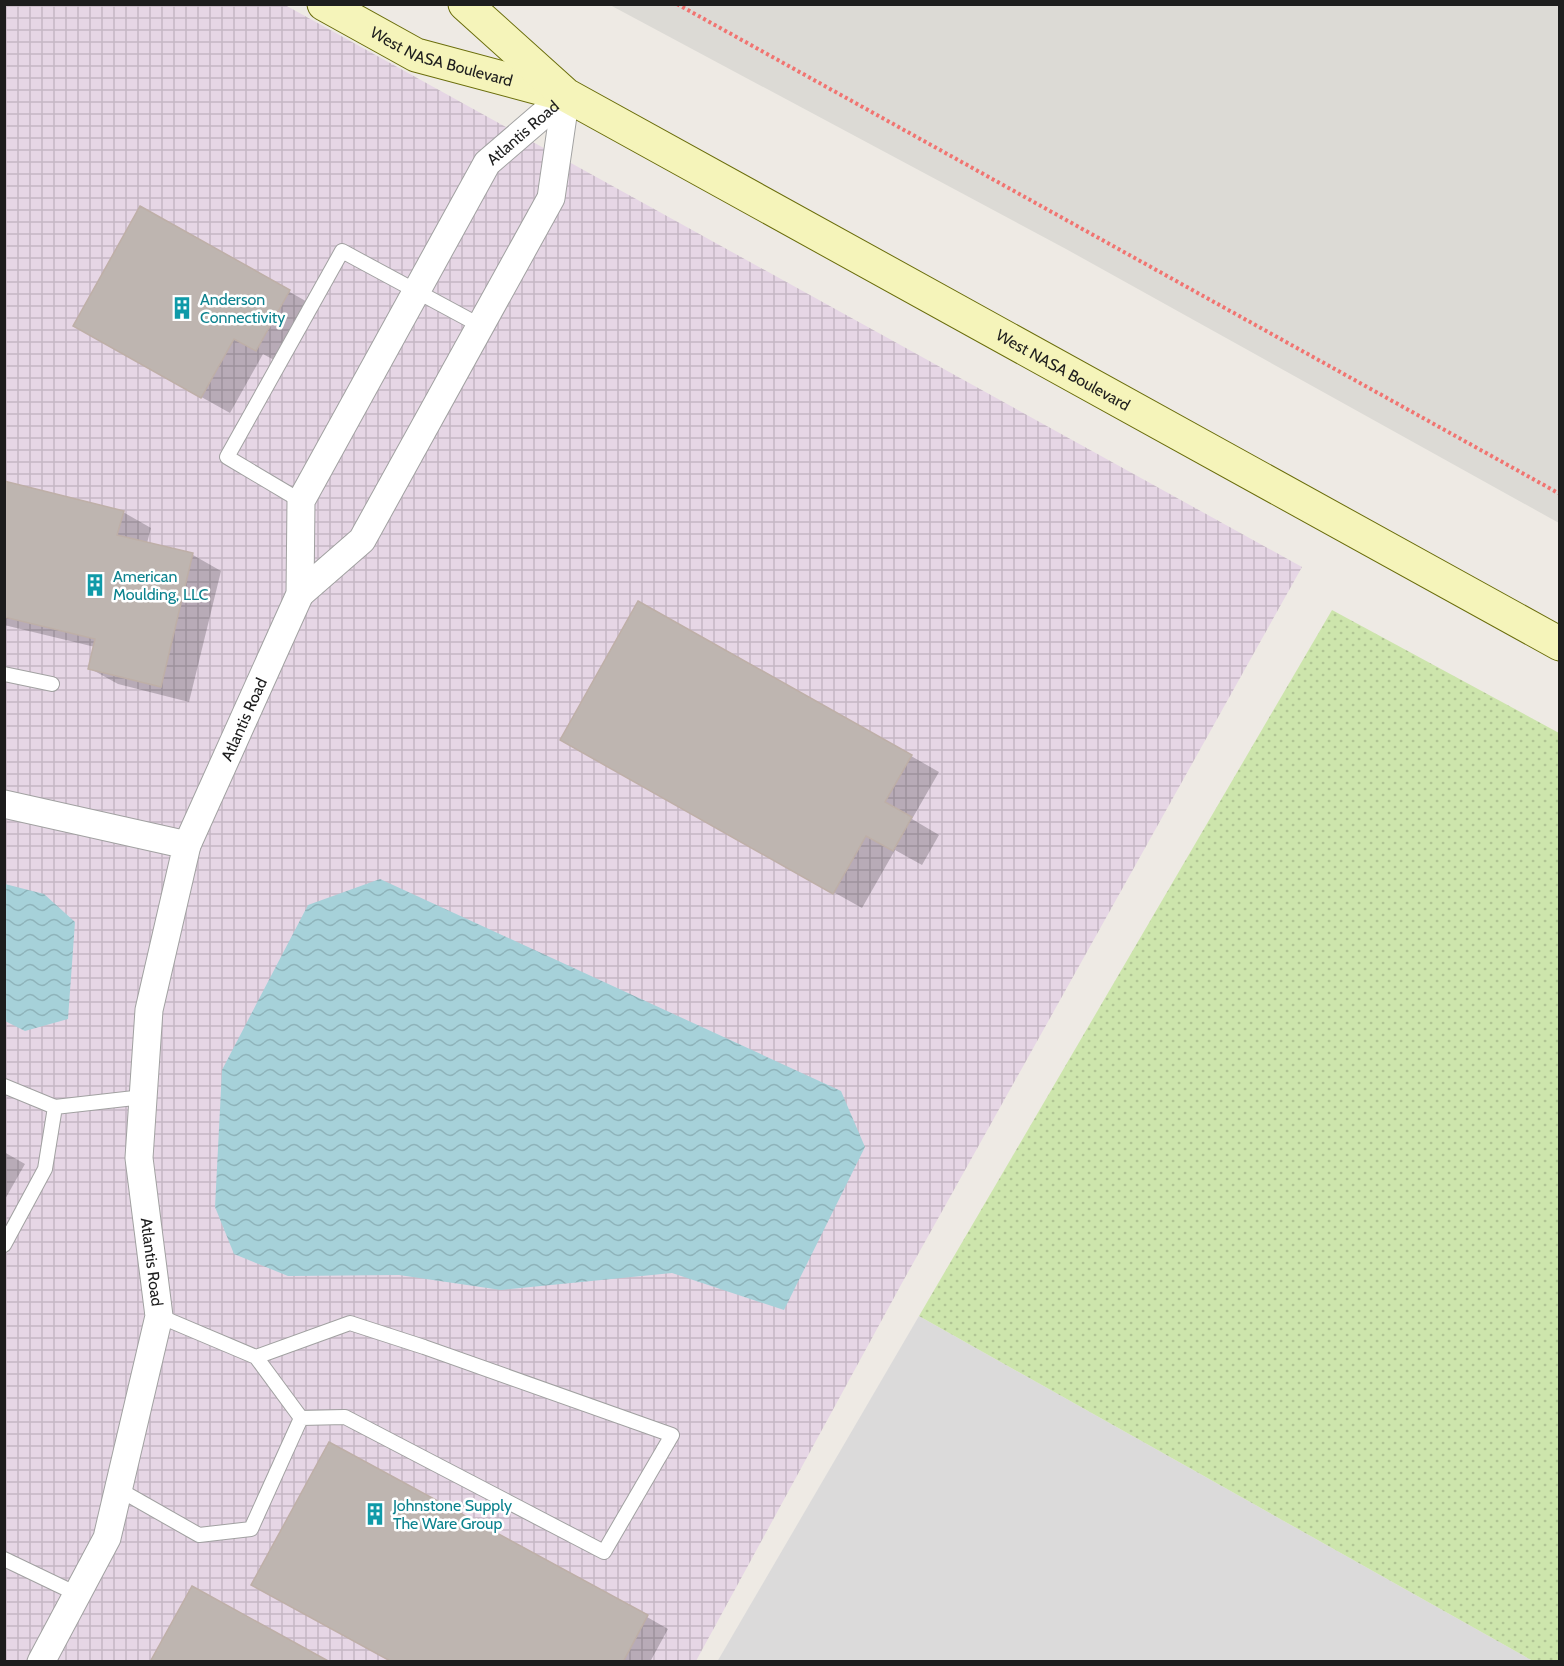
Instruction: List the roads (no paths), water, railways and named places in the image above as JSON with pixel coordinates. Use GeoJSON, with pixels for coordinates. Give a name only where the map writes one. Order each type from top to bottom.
{"type":"FeatureCollection","features":[{"type":"Feature","properties":{"kind":"main road","name":"West NASA Boulevard"},"geometry":{"type":"LineString","coordinates":[[324,4],[416,55],[566,95]]}},
{"type":"Feature","properties":{"kind":"main road","name":"West NASA Boulevard"},"geometry":{"type":"LineString","coordinates":[[465,4],[566,95],[1560,644]]}},
{"type":"Feature","properties":{"kind":"street","name":"Atlantis Road"},"geometry":{"type":"LineString","coordinates":[[41,1662],[107,1538],[159,1316],[139,1158],[149,1010],[187,845],[300,594],[301,501],[487,163],[566,95]]}},
{"type":"Feature","properties":{"kind":"street","name":"Atlantis Road"},"geometry":{"type":"LineString","coordinates":[[300,594],[362,540],[551,198],[566,95]]}},
{"type":"Feature","properties":{"kind":"street"},"geometry":{"type":"LineString","coordinates":[[4,804],[187,845]]}},
{"type":"Feature","properties":{"kind":"lane"},"geometry":{"type":"LineString","coordinates":[[301,501],[227,457],[342,251],[481,327]]}},
{"type":"Feature","properties":{"kind":"lane"},"geometry":{"type":"LineString","coordinates":[[4,674],[52,684]]}},
{"type":"Feature","properties":{"kind":"lane"},"geometry":{"type":"LineString","coordinates":[[4,1086],[55,1107],[143,1097]]}},
{"type":"Feature","properties":{"kind":"lane"},"geometry":{"type":"LineString","coordinates":[[4,1245],[45,1169],[55,1107]]}},
{"type":"Feature","properties":{"kind":"lane"},"geometry":{"type":"LineString","coordinates":[[159,1316],[256,1357],[301,1418]]}},
{"type":"Feature","properties":{"kind":"lane"},"geometry":{"type":"LineString","coordinates":[[256,1357],[350,1323],[672,1435],[604,1552],[345,1418],[301,1418]]}},
{"type":"Feature","properties":{"kind":"lane"},"geometry":{"type":"LineString","coordinates":[[118,1489],[200,1535],[250,1529],[301,1418]]}},
{"type":"Feature","properties":{"kind":"lane"},"geometry":{"type":"LineString","coordinates":[[4,1558],[77,1594]]}},
{"type":"Feature","properties":{"kind":"water"},"geometry":{"type":"Polygon","coordinates":[[[380,879],[841,1091],[865,1147],[784,1310],[672,1273],[501,1290],[399,1275],[288,1276],[234,1254],[215,1207],[222,1070],[308,905],[380,879]]]}},
{"type":"Feature","properties":{"kind":"water"},"geometry":{"type":"Polygon","coordinates":[[[5,884],[44,894],[75,922],[68,1019],[25,1031],[5,1021],[5,884]]]}},
{"type":"Feature","properties":{"kind":"place","name":"Anderson Connectivity"},"geometry":{"type":"Point","coordinates":[182,308]}},
{"type":"Feature","properties":{"kind":"place","name":"American Moulding, LLC"},"geometry":{"type":"Point","coordinates":[95,585]}},
{"type":"Feature","properties":{"kind":"place","name":"Johnstone Supply The Ware Group"},"geometry":{"type":"Point","coordinates":[375,1514]}}]}
